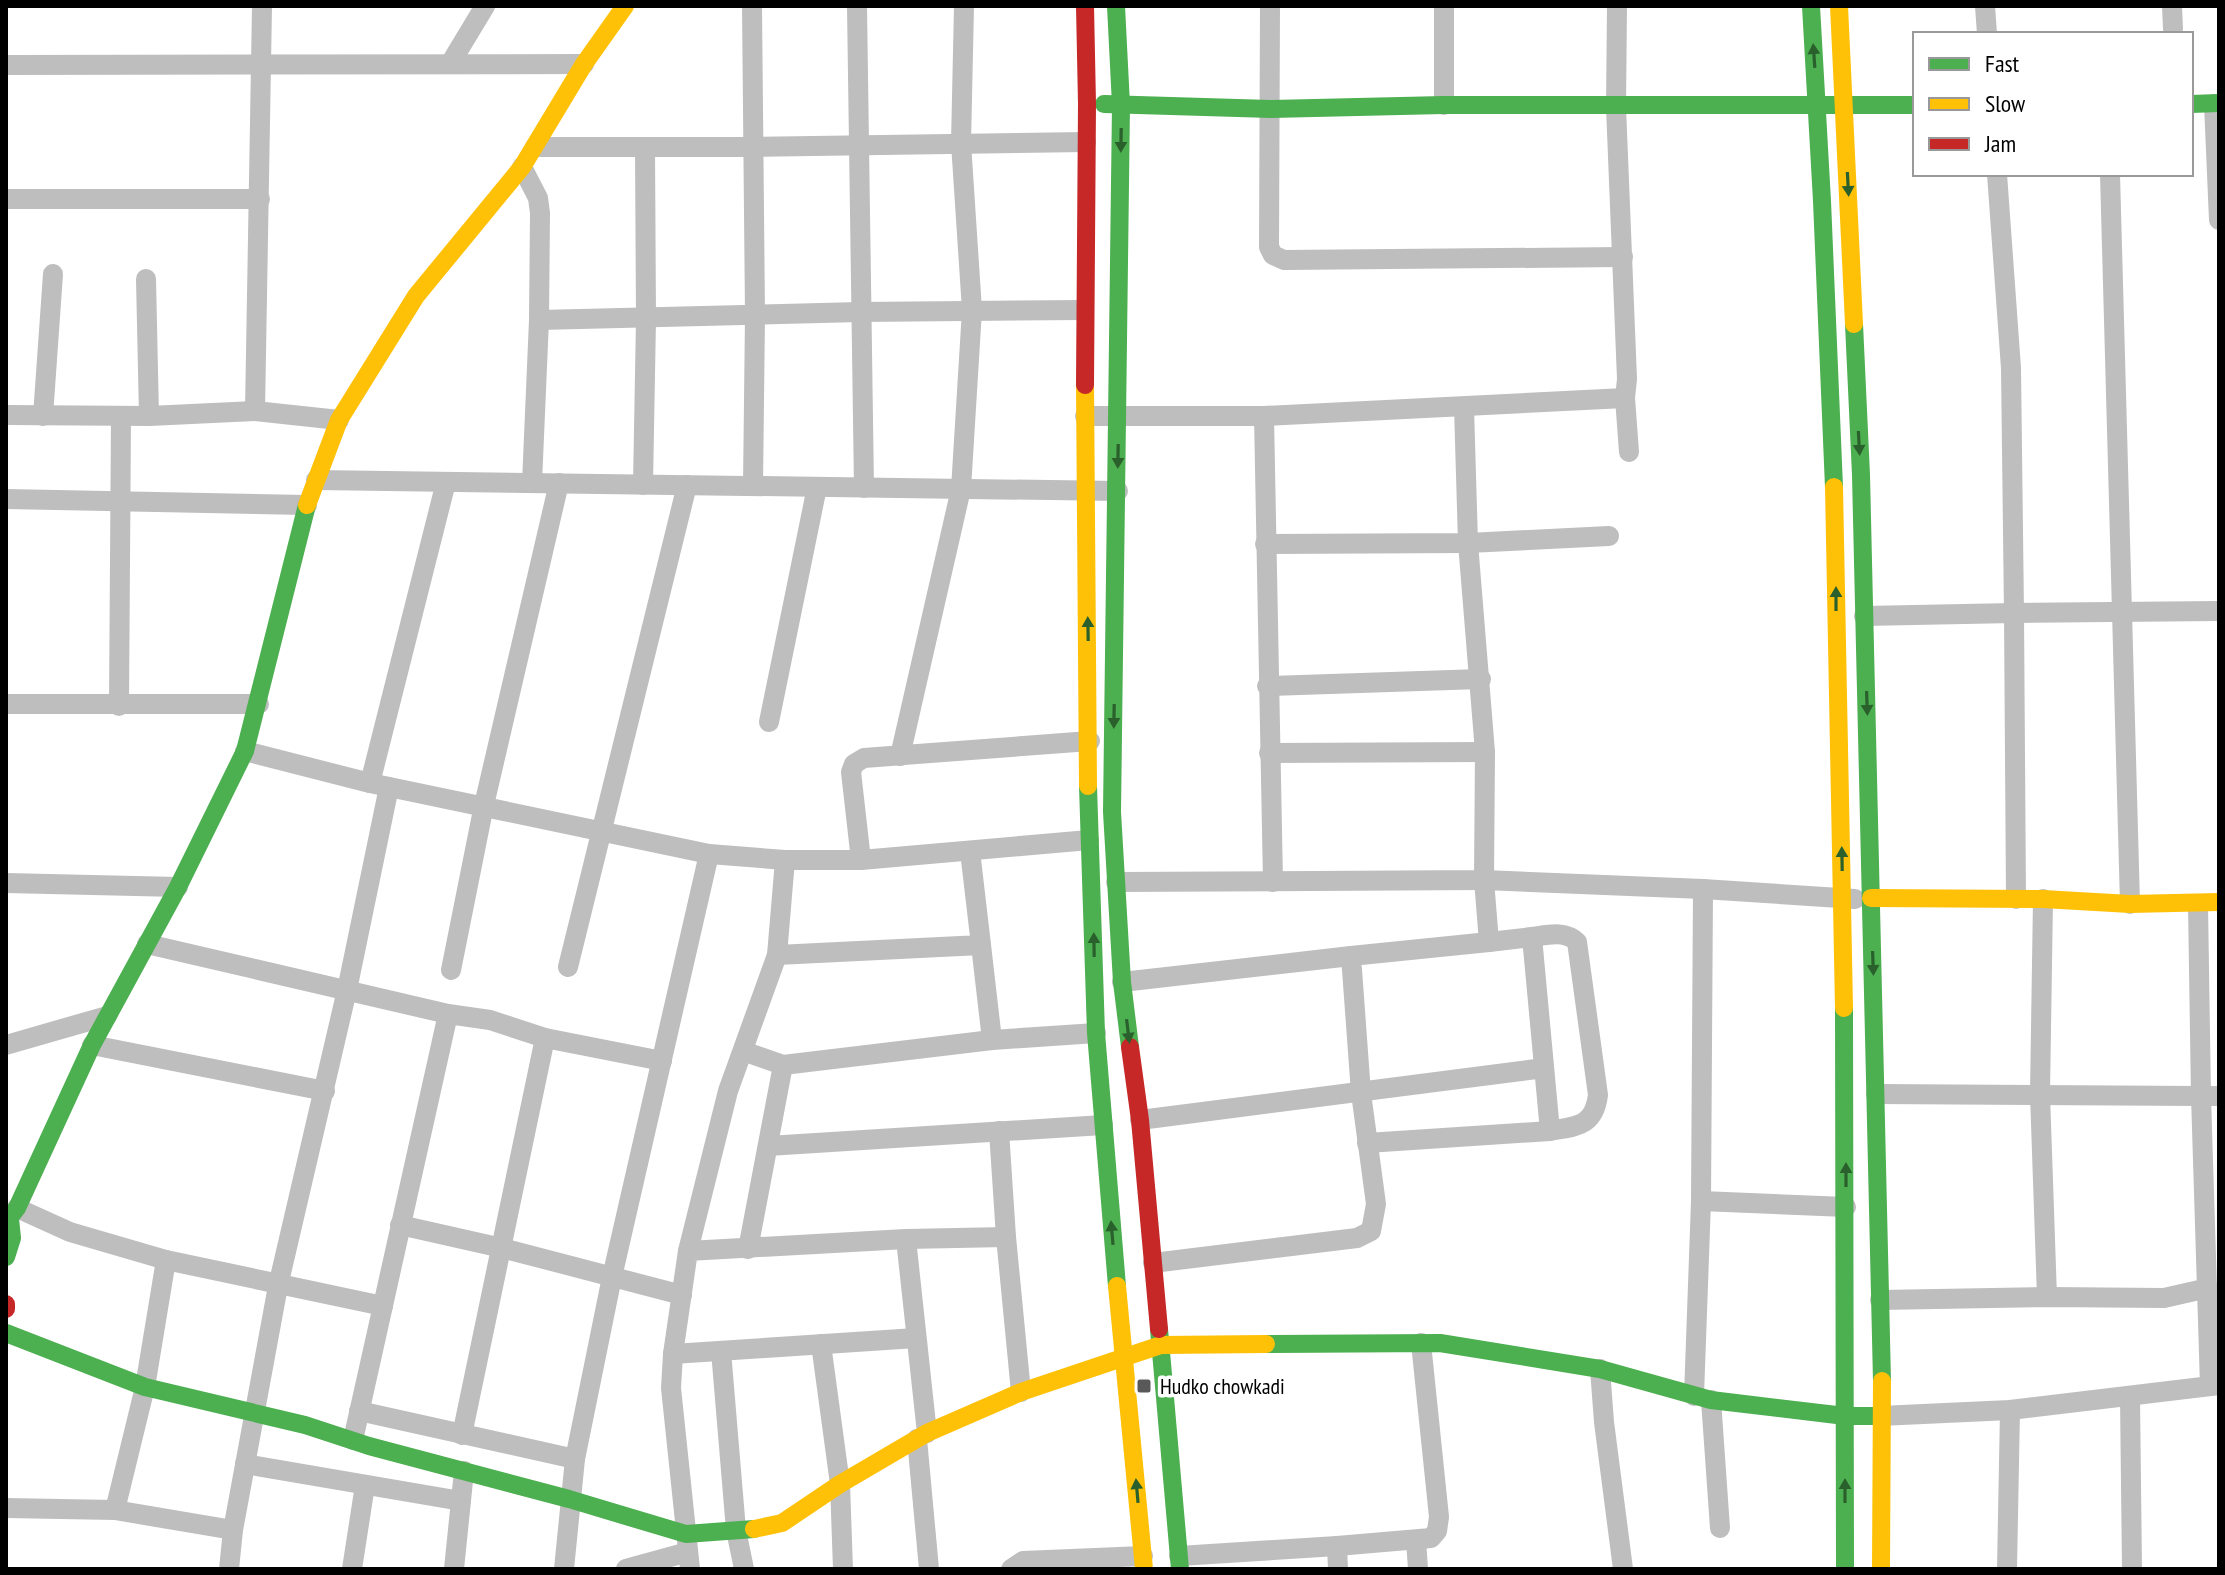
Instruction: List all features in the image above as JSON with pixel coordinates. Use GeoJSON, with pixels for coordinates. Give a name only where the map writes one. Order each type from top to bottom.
{"type":"FeatureCollection","features":[{"type":"Feature","properties":{"kind":"street"},"geometry":{"type":"LineString","coordinates":[[255,411],[262,6]]}},
{"type":"Feature","properties":{"kind":"street"},"geometry":{"type":"LineString","coordinates":[[450,64],[485,6]]}},
{"type":"Feature","properties":{"kind":"street"},"geometry":{"type":"LineString","coordinates":[[6,1257],[12,1238],[11,1217],[92,1045],[178,887],[245,751],[307,505],[339,420],[416,296],[522,167],[584,64],[625,6]]}},
{"type":"Feature","properties":{"kind":"street"},"geometry":{"type":"LineString","coordinates":[[752,6],[753,486]]}},
{"type":"Feature","properties":{"kind":"street"},"geometry":{"type":"LineString","coordinates":[[857,6],[864,488]]}},
{"type":"Feature","properties":{"kind":"street"},"geometry":{"type":"LineString","coordinates":[[900,756],[961,489],[972,310],[961,143],[964,6]]}},
{"type":"Feature","properties":{"kind":"street"},"geometry":{"type":"LineString","coordinates":[[1011,1569],[1023,1561],[1144,1562],[1096,1033],[1089,840],[1084,310],[1085,6]]}},
{"type":"Feature","properties":{"kind":"street"},"geometry":{"type":"LineString","coordinates":[[1116,6],[1121,105],[1112,812],[1122,982],[1140,1120],[1180,1563],[1431,1538],[1437,1531],[1439,1517],[1421,1343]]}},
{"type":"Feature","properties":{"kind":"street"},"geometry":{"type":"LineString","coordinates":[[1270,6],[1269,247],[1273,255],[1284,260],[1623,257]]}},
{"type":"Feature","properties":{"kind":"street"},"geometry":{"type":"LineString","coordinates":[[1444,6],[1444,105]]}},
{"type":"Feature","properties":{"kind":"street"},"geometry":{"type":"LineString","coordinates":[[1617,6],[1616,107],[1629,452]]}},
{"type":"Feature","properties":{"kind":"street"},"geometry":{"type":"LineString","coordinates":[[1811,6],[1836,545],[1846,1207],[1845,1569]]}},
{"type":"Feature","properties":{"kind":"street"},"geometry":{"type":"LineString","coordinates":[[1839,6],[1861,475],[1880,1300],[1881,1569]]}},
{"type":"Feature","properties":{"kind":"street"},"geometry":{"type":"LineString","coordinates":[[1985,6],[1987,32]]}},
{"type":"Feature","properties":{"kind":"street"},"geometry":{"type":"LineString","coordinates":[[2172,6],[2173,29]]}},
{"type":"Feature","properties":{"kind":"street"},"geometry":{"type":"LineString","coordinates":[[6,65],[584,64]]}},
{"type":"Feature","properties":{"kind":"street"},"geometry":{"type":"LineString","coordinates":[[1087,104],[1271,109],[1444,105],[1913,105]]}},
{"type":"Feature","properties":{"kind":"street"},"geometry":{"type":"LineString","coordinates":[[2193,104],[2216,104],[2219,220]]}},
{"type":"Feature","properties":{"kind":"street"},"geometry":{"type":"LineString","coordinates":[[535,147],[1086,142]]}},
{"type":"Feature","properties":{"kind":"street"},"geometry":{"type":"LineString","coordinates":[[643,485],[645,148]]}},
{"type":"Feature","properties":{"kind":"street"},"geometry":{"type":"LineString","coordinates":[[522,167],[538,198],[540,213],[532,483]]}},
{"type":"Feature","properties":{"kind":"street"},"geometry":{"type":"LineString","coordinates":[[1997,176],[2011,368],[2016,899]]}},
{"type":"Feature","properties":{"kind":"street"},"geometry":{"type":"LineString","coordinates":[[2110,176],[2130,904]]}},
{"type":"Feature","properties":{"kind":"street"},"geometry":{"type":"LineString","coordinates":[[6,199],[260,199]]}},
{"type":"Feature","properties":{"kind":"street"},"geometry":{"type":"LineString","coordinates":[[43,416],[53,274]]}},
{"type":"Feature","properties":{"kind":"street"},"geometry":{"type":"LineString","coordinates":[[146,279],[149,416]]}},
{"type":"Feature","properties":{"kind":"street"},"geometry":{"type":"LineString","coordinates":[[539,320],[1084,310]]}},
{"type":"Feature","properties":{"kind":"street"},"geometry":{"type":"LineString","coordinates":[[1085,416],[1264,416],[1625,398]]}},
{"type":"Feature","properties":{"kind":"street"},"geometry":{"type":"LineString","coordinates":[[1464,407],[1468,543],[1485,752],[1484,880],[1489,942]]}},
{"type":"Feature","properties":{"kind":"street"},"geometry":{"type":"LineString","coordinates":[[6,415],[149,416],[255,411],[339,420]]}},
{"type":"Feature","properties":{"kind":"street"},"geometry":{"type":"LineString","coordinates":[[119,706],[121,416]]}},
{"type":"Feature","properties":{"kind":"street"},"geometry":{"type":"LineString","coordinates":[[1264,416],[1273,882]]}},
{"type":"Feature","properties":{"kind":"street"},"geometry":{"type":"LineString","coordinates":[[316,480],[1118,491]]}},
{"type":"Feature","properties":{"kind":"street"},"geometry":{"type":"LineString","coordinates":[[229,1569],[233,1530],[278,1286],[347,990],[379,785],[446,482]]}},
{"type":"Feature","properties":{"kind":"street"},"geometry":{"type":"LineString","coordinates":[[451,970],[484,805],[559,483]]}},
{"type":"Feature","properties":{"kind":"street"},"geometry":{"type":"LineString","coordinates":[[568,967],[687,485]]}},
{"type":"Feature","properties":{"kind":"street"},"geometry":{"type":"LineString","coordinates":[[769,722],[817,487]]}},
{"type":"Feature","properties":{"kind":"street"},"geometry":{"type":"LineString","coordinates":[[6,499],[307,505]]}},
{"type":"Feature","properties":{"kind":"street"},"geometry":{"type":"LineString","coordinates":[[1265,544],[1468,543],[1609,536]]}},
{"type":"Feature","properties":{"kind":"street"},"geometry":{"type":"LineString","coordinates":[[1864,616],[2219,611]]}},
{"type":"Feature","properties":{"kind":"street"},"geometry":{"type":"LineString","coordinates":[[1267,686],[1481,679]]}},
{"type":"Feature","properties":{"kind":"street"},"geometry":{"type":"LineString","coordinates":[[6,704],[259,704]]}},
{"type":"Feature","properties":{"kind":"street"},"geometry":{"type":"LineString","coordinates":[[861,860],[851,772],[854,764],[864,758],[1090,741]]}},
{"type":"Feature","properties":{"kind":"street"},"geometry":{"type":"LineString","coordinates":[[245,751],[379,785],[709,854],[785,860],[861,860],[1089,840]]}},
{"type":"Feature","properties":{"kind":"street"},"geometry":{"type":"LineString","coordinates":[[1269,753],[1485,752]]}},
{"type":"Feature","properties":{"kind":"street"},"geometry":{"type":"LineString","coordinates":[[970,851],[992,1040]]}},
{"type":"Feature","properties":{"kind":"street"},"geometry":{"type":"LineString","coordinates":[[564,1569],[575,1459],[612,1277],[709,854]]}},
{"type":"Feature","properties":{"kind":"street"},"geometry":{"type":"LineString","coordinates":[[688,1552],[671,1388],[673,1354],[688,1251],[728,1091],[777,955],[785,860]]}},
{"type":"Feature","properties":{"kind":"street"},"geometry":{"type":"LineString","coordinates":[[1116,882],[1484,880],[1703,889],[1843,900],[2043,899],[2130,904],[2219,902]]}},
{"type":"Feature","properties":{"kind":"street"},"geometry":{"type":"LineString","coordinates":[[6,883],[178,887]]}},
{"type":"Feature","properties":{"kind":"street"},"geometry":{"type":"LineString","coordinates":[[1703,889],[1702,1398],[1720,1528]]}},
{"type":"Feature","properties":{"kind":"street"},"geometry":{"type":"LineString","coordinates":[[2043,899],[2040,1094],[2047,1297]]}},
{"type":"Feature","properties":{"kind":"street"},"geometry":{"type":"LineString","coordinates":[[626,1569],[688,1552],[736,1530],[782,1523],[840,1484],[922,1436],[1021,1392],[1161,1345],[1440,1343],[1600,1369],[1702,1398],[1845,1416],[2010,1410],[2215,1386],[2208,1288],[2212,1231],[2210,1096],[2198,904]]}},
{"type":"Feature","properties":{"kind":"street"},"geometry":{"type":"LineString","coordinates":[[1122,982],[1560,934],[1571,936],[1577,942],[1598,1095],[1597,1108],[1582,1124],[1550,1131],[1367,1143]]}},
{"type":"Feature","properties":{"kind":"street"},"geometry":{"type":"LineString","coordinates":[[1532,937],[1550,1131]]}},
{"type":"Feature","properties":{"kind":"street"},"geometry":{"type":"LineString","coordinates":[[147,944],[448,1014],[490,1020],[545,1038],[662,1061]]}},
{"type":"Feature","properties":{"kind":"street"},"geometry":{"type":"LineString","coordinates":[[777,955],[981,945]]}},
{"type":"Feature","properties":{"kind":"street"},"geometry":{"type":"LineString","coordinates":[[1153,1263],[1357,1238],[1371,1231],[1376,1204],[1361,1093],[1351,956]]}},
{"type":"Feature","properties":{"kind":"street"},"geometry":{"type":"LineString","coordinates":[[353,1440],[448,1014]]}},
{"type":"Feature","properties":{"kind":"street"},"geometry":{"type":"LineString","coordinates":[[6,1045],[107,1016]]}},
{"type":"Feature","properties":{"kind":"street"},"geometry":{"type":"LineString","coordinates":[[743,1051],[783,1065],[992,1040],[1096,1033]]}},
{"type":"Feature","properties":{"kind":"street"},"geometry":{"type":"LineString","coordinates":[[462,1435],[545,1038]]}},
{"type":"Feature","properties":{"kind":"street"},"geometry":{"type":"LineString","coordinates":[[92,1045],[325,1091]]}},
{"type":"Feature","properties":{"kind":"street"},"geometry":{"type":"LineString","coordinates":[[748,1249],[783,1065]]}},
{"type":"Feature","properties":{"kind":"street"},"geometry":{"type":"LineString","coordinates":[[1140,1120],[1544,1068]]}},
{"type":"Feature","properties":{"kind":"street"},"geometry":{"type":"LineString","coordinates":[[1876,1094],[2210,1096]]}},
{"type":"Feature","properties":{"kind":"street"},"geometry":{"type":"LineString","coordinates":[[768,1146],[1103,1125]]}},
{"type":"Feature","properties":{"kind":"street"},"geometry":{"type":"LineString","coordinates":[[999,1131],[1021,1392]]}},
{"type":"Feature","properties":{"kind":"street"},"geometry":{"type":"LineString","coordinates":[[1701,1201],[1846,1207]]}},
{"type":"Feature","properties":{"kind":"street"},"geometry":{"type":"LineString","coordinates":[[11,1217],[166,1260],[383,1306]]}},
{"type":"Feature","properties":{"kind":"street"},"geometry":{"type":"LineString","coordinates":[[400,1225],[682,1295]]}},
{"type":"Feature","properties":{"kind":"street"},"geometry":{"type":"LineString","coordinates":[[688,1251],[906,1239],[1006,1237]]}},
{"type":"Feature","properties":{"kind":"street"},"geometry":{"type":"LineString","coordinates":[[906,1239],[916,1338],[929,1569]]}},
{"type":"Feature","properties":{"kind":"street"},"geometry":{"type":"LineString","coordinates":[[115,1510],[145,1387],[166,1260]]}},
{"type":"Feature","properties":{"kind":"street"},"geometry":{"type":"LineString","coordinates":[[1880,1300],[2164,1298],[2208,1288]]}},
{"type":"Feature","properties":{"kind":"street"},"geometry":{"type":"LineString","coordinates":[[6,1333],[145,1387],[254,1412],[569,1499],[688,1552]]}},
{"type":"Feature","properties":{"kind":"street"},"geometry":{"type":"LineString","coordinates":[[673,1354],[916,1338]]}},
{"type":"Feature","properties":{"kind":"street"},"geometry":{"type":"LineString","coordinates":[[821,1344],[840,1484],[843,1569]]}},
{"type":"Feature","properties":{"kind":"street"},"geometry":{"type":"LineString","coordinates":[[721,1351],[736,1530],[744,1569]]}},
{"type":"Feature","properties":{"kind":"street"},"geometry":{"type":"LineString","coordinates":[[1600,1369],[1623,1569]]}},
{"type":"Feature","properties":{"kind":"street"},"geometry":{"type":"LineString","coordinates":[[2130,1397],[2132,1569]]}},
{"type":"Feature","properties":{"kind":"street"},"geometry":{"type":"LineString","coordinates":[[2007,1569],[2010,1410]]}},
{"type":"Feature","properties":{"kind":"street"},"geometry":{"type":"LineString","coordinates":[[359,1411],[575,1459]]}},
{"type":"Feature","properties":{"kind":"street"},"geometry":{"type":"LineString","coordinates":[[245,1464],[461,1501]]}},
{"type":"Feature","properties":{"kind":"street"},"geometry":{"type":"LineString","coordinates":[[454,1569],[464,1471]]}},
{"type":"Feature","properties":{"kind":"street"},"geometry":{"type":"LineString","coordinates":[[352,1569],[365,1485]]}},
{"type":"Feature","properties":{"kind":"street"},"geometry":{"type":"LineString","coordinates":[[6,1508],[115,1510],[233,1530]]}},
{"type":"Feature","properties":{"kind":"street"},"geometry":{"type":"LineString","coordinates":[[1416,1540],[1418,1569]]}},
{"type":"Feature","properties":{"kind":"street"},"geometry":{"type":"LineString","coordinates":[[1337,1546],[1338,1569]]}},
{"type":"Feature","properties":{"kind":"traffic: fast"},"geometry":{"type":"LineString","coordinates":[[1116,6],[1121,105],[1112,812],[1122,982],[1130,1047]]}},
{"type":"Feature","properties":{"kind":"traffic: fast"},"geometry":{"type":"LineString","coordinates":[[1811,6],[1834,487]]}},
{"type":"Feature","properties":{"kind":"traffic: fast"},"geometry":{"type":"LineString","coordinates":[[2193,104],[2219,103]]}},
{"type":"Feature","properties":{"kind":"traffic: fast"},"geometry":{"type":"LineString","coordinates":[[1104,104],[1271,109],[1444,105],[1913,105]]}},
{"type":"Feature","properties":{"kind":"traffic: fast"},"geometry":{"type":"LineString","coordinates":[[1854,324],[1861,475],[1882,1381]]}},
{"type":"Feature","properties":{"kind":"traffic: fast"},"geometry":{"type":"LineString","coordinates":[[6,1222],[17,1208],[92,1045],[178,887],[245,751],[307,505]]}},
{"type":"Feature","properties":{"kind":"traffic: fast"},"geometry":{"type":"LineString","coordinates":[[1088,786],[1096,1033],[1117,1286]]}},
{"type":"Feature","properties":{"kind":"traffic: fast"},"geometry":{"type":"LineString","coordinates":[[1844,1008],[1845,1569]]}},
{"type":"Feature","properties":{"kind":"traffic: fast"},"geometry":{"type":"LineString","coordinates":[[6,1257],[12,1238],[10,1219]]}},
{"type":"Feature","properties":{"kind":"traffic: fast"},"geometry":{"type":"LineString","coordinates":[[1159,1329],[1180,1569]]}},
{"type":"Feature","properties":{"kind":"traffic: fast"},"geometry":{"type":"LineString","coordinates":[[6,1333],[145,1387],[305,1425],[369,1446],[569,1499],[686,1534],[754,1529]]}},
{"type":"Feature","properties":{"kind":"traffic: fast"},"geometry":{"type":"LineString","coordinates":[[1266,1344],[1440,1343],[1600,1369],[1711,1400],[1845,1416],[1880,1416]]}},
{"type":"Feature","properties":{"kind":"traffic: slow"},"geometry":{"type":"LineString","coordinates":[[307,505],[339,420],[416,296],[522,167],[584,64],[625,6]]}},
{"type":"Feature","properties":{"kind":"traffic: slow"},"geometry":{"type":"LineString","coordinates":[[1839,6],[1854,324]]}},
{"type":"Feature","properties":{"kind":"traffic: slow"},"geometry":{"type":"LineString","coordinates":[[1085,385],[1088,786]]}},
{"type":"Feature","properties":{"kind":"traffic: slow"},"geometry":{"type":"LineString","coordinates":[[1834,487],[1844,1008]]}},
{"type":"Feature","properties":{"kind":"traffic: slow"},"geometry":{"type":"LineString","coordinates":[[1871,898],[2043,899],[2130,904],[2219,902]]}},
{"type":"Feature","properties":{"kind":"traffic: slow"},"geometry":{"type":"LineString","coordinates":[[1117,1286],[1144,1569]]}},
{"type":"Feature","properties":{"kind":"traffic: slow"},"geometry":{"type":"LineString","coordinates":[[754,1529],[782,1523],[840,1484],[927,1433],[1021,1392],[1161,1345],[1266,1344]]}},
{"type":"Feature","properties":{"kind":"traffic: slow"},"geometry":{"type":"LineString","coordinates":[[1881,1569],[1882,1381]]}},
{"type":"Feature","properties":{"kind":"traffic: jam"},"geometry":{"type":"LineString","coordinates":[[1085,6],[1085,385]]}},
{"type":"Feature","properties":{"kind":"traffic: jam"},"geometry":{"type":"LineString","coordinates":[[1130,1047],[1140,1120],[1159,1329]]}},
{"type":"Feature","properties":{"kind":"traffic: jam"},"geometry":{"type":"LineString","coordinates":[[6,1304],[6,1309]]}},
{"type":"Feature","properties":{"kind":"place","name":"Hudko chowkadi"},"geometry":{"type":"Point","coordinates":[1144,1386]}}]}
